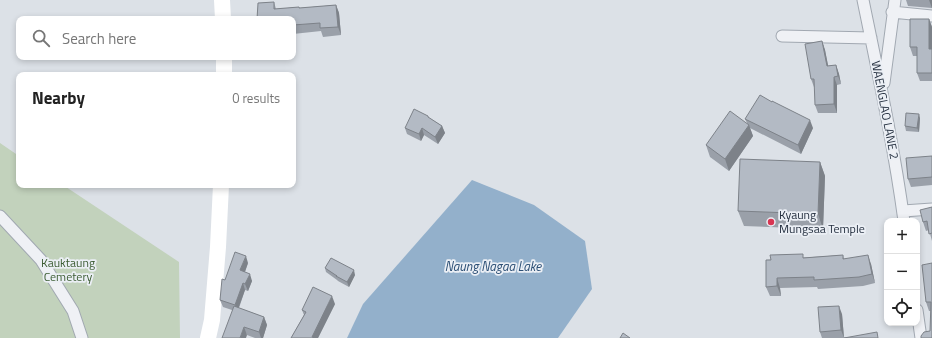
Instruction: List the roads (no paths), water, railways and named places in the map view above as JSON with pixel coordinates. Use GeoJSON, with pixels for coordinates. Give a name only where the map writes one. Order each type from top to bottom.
{"type":"FeatureCollection","features":[{"type":"Feature","properties":{"kind":"street"},"geometry":{"type":"LineString","coordinates":[[222,0],[223,16]]}},
{"type":"Feature","properties":{"kind":"street","name":"WAENGLAO LANE 2"},"geometry":{"type":"LineString","coordinates":[[863,0],[883,94],[904,216]]}},
{"type":"Feature","properties":{"kind":"street"},"geometry":{"type":"LineString","coordinates":[[883,94],[894,0]]}},
{"type":"Feature","properties":{"kind":"street"},"geometry":{"type":"LineString","coordinates":[[892,12],[932,16]]}},
{"type":"Feature","properties":{"kind":"street"},"geometry":{"type":"LineString","coordinates":[[782,36],[871,38]]}},
{"type":"Feature","properties":{"kind":"street"},"geometry":{"type":"LineString","coordinates":[[224,60],[224,72]]}},
{"type":"Feature","properties":{"kind":"street"},"geometry":{"type":"LineString","coordinates":[[208,338],[212,320],[221,188]]}},
{"type":"Feature","properties":{"kind":"street"},"geometry":{"type":"LineString","coordinates":[[904,216],[932,209]]}},
{"type":"Feature","properties":{"kind":"street"},"geometry":{"type":"LineString","coordinates":[[0,216],[42,260],[73,311],[82,338]]}},
{"type":"Feature","properties":{"kind":"street"},"geometry":{"type":"LineString","coordinates":[[919,326],[921,338]]}},
{"type":"Feature","properties":{"kind":"water","name":"Naung Nagaa Lake"},"geometry":{"type":"Polygon","coordinates":[[[472,180],[534,205],[585,241],[592,289],[558,338],[347,338],[363,304],[472,180]]]}},
{"type":"Feature","properties":{"kind":"place","name":"Kyaung Mungsaa Temple"},"geometry":{"type":"Point","coordinates":[771,222]}},
{"type":"Feature","properties":{"kind":"park label","name":"Kauktaung Cemetery"},"geometry":{"type":"Point","coordinates":[68,270]}}]}
